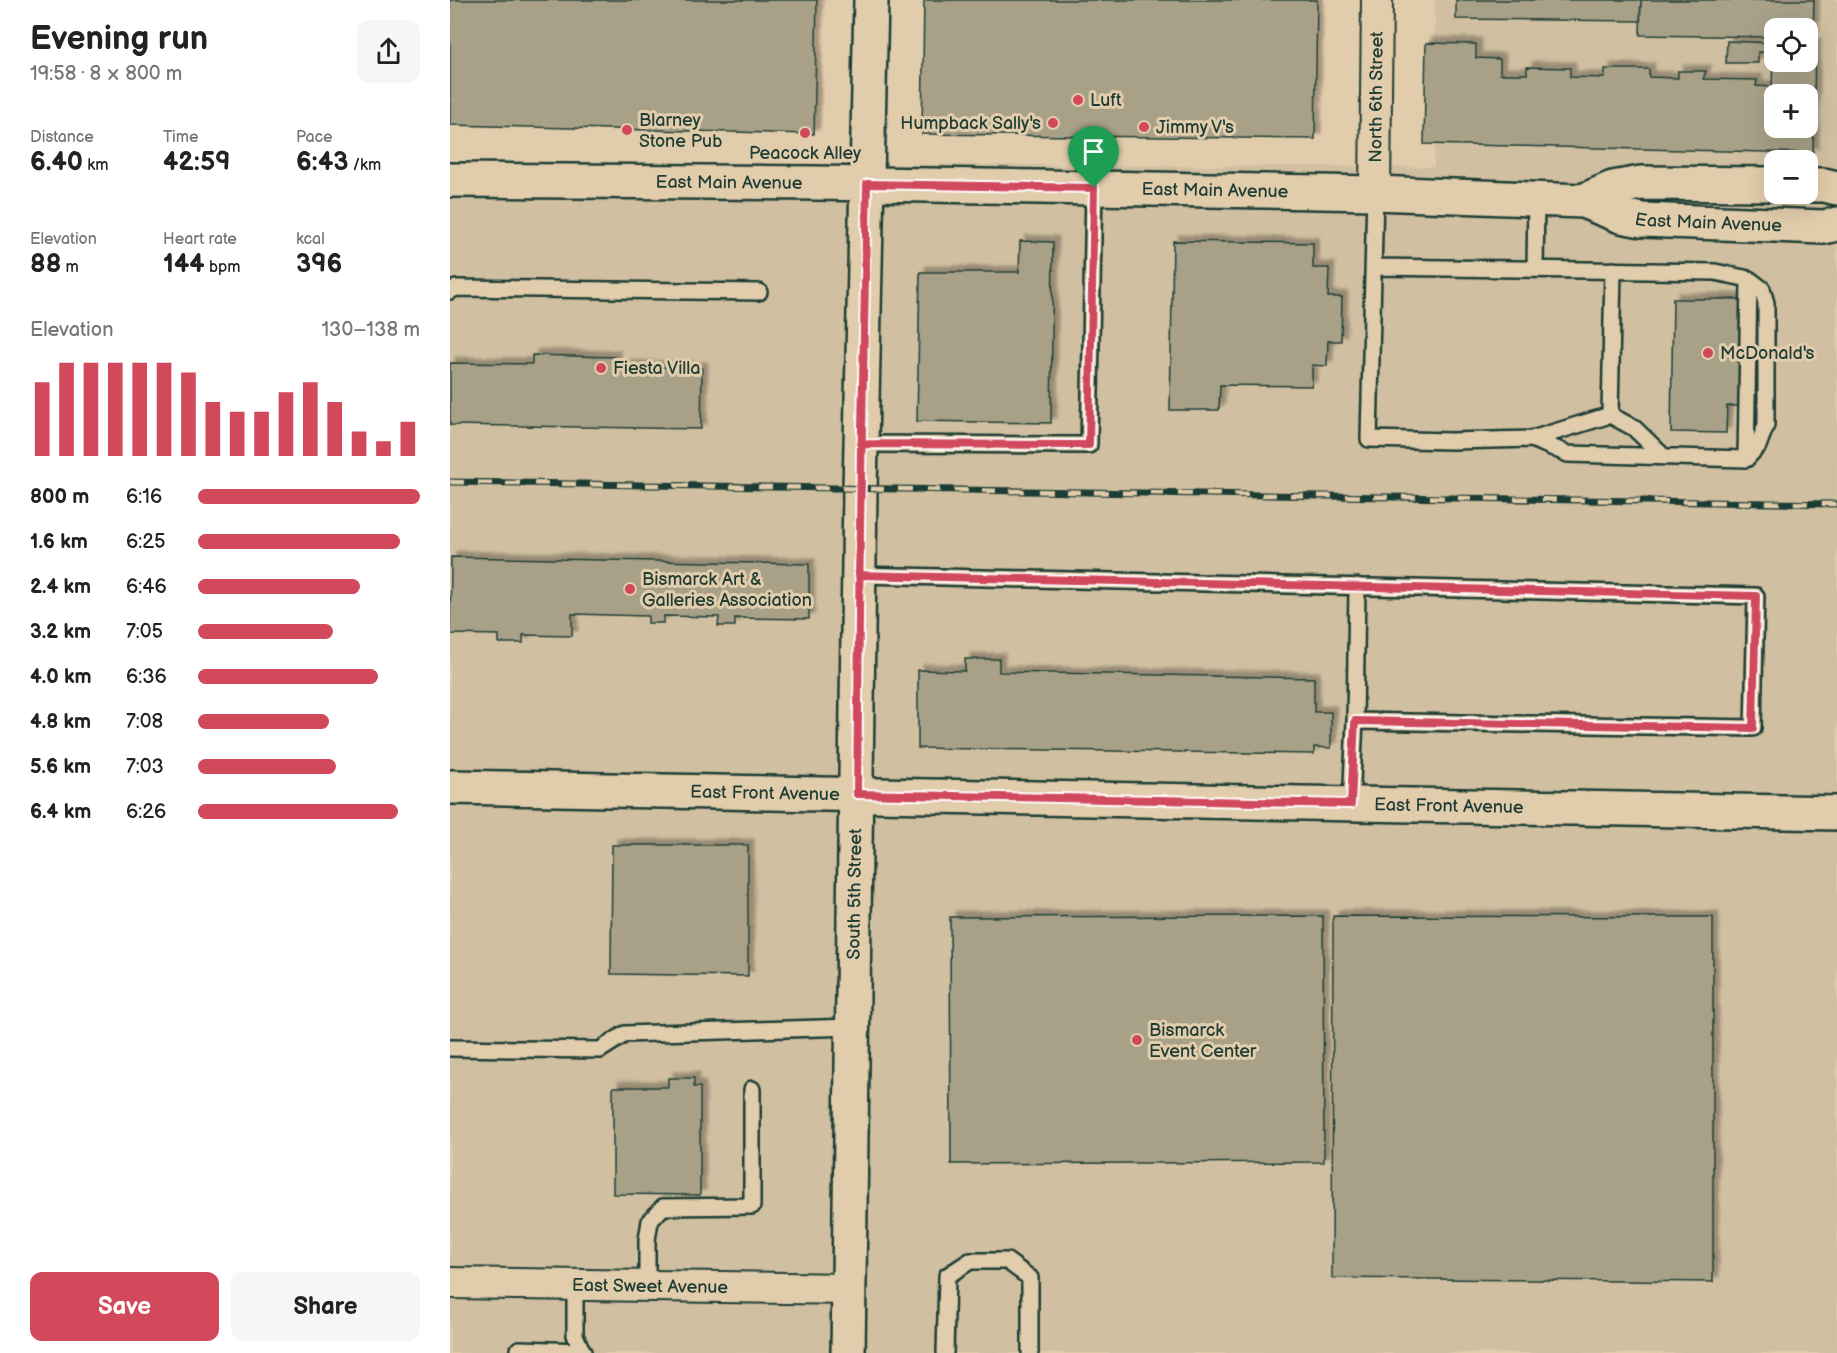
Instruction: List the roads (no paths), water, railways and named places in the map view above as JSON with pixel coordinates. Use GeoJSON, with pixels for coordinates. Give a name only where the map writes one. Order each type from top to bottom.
{"type":"FeatureCollection","features":[{"type":"Feature","properties":{"kind":"street","name":"South 5th Street"},"geometry":{"type":"LineString","coordinates":[[848,1353],[861,444],[871,0]]}},
{"type":"Feature","properties":{"kind":"street","name":"North 6th Street"},"geometry":{"type":"LineString","coordinates":[[1375,193],[1377,0]]}},
{"type":"Feature","properties":{"kind":"street","name":"East Main Avenue"},"geometry":{"type":"LineString","coordinates":[[450,180],[867,184],[1375,193],[1583,201],[1621,216],[1642,220],[1824,227],[1837,224]]}},
{"type":"Feature","properties":{"kind":"street","name":"East Main Avenue"},"geometry":{"type":"LineString","coordinates":[[1583,201],[1613,188],[1641,183],[1764,184]]}},
{"type":"Feature","properties":{"kind":"street"},"geometry":{"type":"LineString","coordinates":[[1818,185],[1837,188]]}},
{"type":"Feature","properties":{"kind":"street","name":"East Front Avenue"},"geometry":{"type":"LineString","coordinates":[[450,787],[1837,813]]}},
{"type":"Feature","properties":{"kind":"street","name":"East Sweet Avenue"},"geometry":{"type":"LineString","coordinates":[[450,1283],[849,1289]]}},
{"type":"Feature","properties":{"kind":"lane"},"geometry":{"type":"LineString","coordinates":[[861,444],[1089,445],[1094,188]]}},
{"type":"Feature","properties":{"kind":"lane"},"geometry":{"type":"LineString","coordinates":[[1375,193],[1369,439],[1451,441],[1532,439],[1610,415],[1634,428],[1663,456]]}},
{"type":"Feature","properties":{"kind":"lane"},"geometry":{"type":"LineString","coordinates":[[1535,269],[1536,199]]}},
{"type":"Feature","properties":{"kind":"lane"},"geometry":{"type":"LineString","coordinates":[[1374,267],[1715,272],[1749,279],[1762,289],[1766,303],[1766,425],[1758,446],[1746,459],[1568,454],[1532,439]]}},
{"type":"Feature","properties":{"kind":"lane"},"geometry":{"type":"LineString","coordinates":[[1610,415],[1613,270]]}},
{"type":"Feature","properties":{"kind":"lane"},"geometry":{"type":"LineString","coordinates":[[452,287],[759,292]]}},
{"type":"Feature","properties":{"kind":"lane"},"geometry":{"type":"LineString","coordinates":[[859,575],[1756,596],[1753,728],[1355,721]]}},
{"type":"Feature","properties":{"kind":"lane"},"geometry":{"type":"LineString","coordinates":[[1351,804],[1357,586]]}},
{"type":"Feature","properties":{"kind":"lane"},"geometry":{"type":"LineString","coordinates":[[450,1048],[600,1050],[625,1034],[853,1027]]}},
{"type":"Feature","properties":{"kind":"lane"},"geometry":{"type":"LineString","coordinates":[[647,1286],[647,1240],[650,1221],[663,1207],[752,1206],[752,1089]]}},
{"type":"Feature","properties":{"kind":"lane"},"geometry":{"type":"LineString","coordinates":[[945,1353],[947,1276],[970,1262],[1007,1262],[1030,1278],[1030,1353]]}},
{"type":"Feature","properties":{"kind":"lane"},"geometry":{"type":"LineString","coordinates":[[519,1353],[519,1349],[583,1352],[575,1335],[575,1285]]}},
{"type":"Feature","properties":{"kind":"railway"},"geometry":{"type":"LineString","coordinates":[[450,482],[1837,504]]}},
{"type":"Feature","properties":{"kind":"place","name":"Luft"},"geometry":{"type":"Point","coordinates":[1078,100]}},
{"type":"Feature","properties":{"kind":"place","name":"Humpback Sally's"},"geometry":{"type":"Point","coordinates":[1053,123]}},
{"type":"Feature","properties":{"kind":"place","name":"Jimmy V's"},"geometry":{"type":"Point","coordinates":[1144,127]}},
{"type":"Feature","properties":{"kind":"place","name":"Blarney Stone Pub"},"geometry":{"type":"Point","coordinates":[627,130]}},
{"type":"Feature","properties":{"kind":"place","name":"Peacock Alley"},"geometry":{"type":"Point","coordinates":[805,133]}},
{"type":"Feature","properties":{"kind":"place","name":"McDonald's"},"geometry":{"type":"Point","coordinates":[1708,353]}},
{"type":"Feature","properties":{"kind":"place","name":"Fiesta Villa"},"geometry":{"type":"Point","coordinates":[601,368]}},
{"type":"Feature","properties":{"kind":"place","name":"Bismarck Art & Galleries Association"},"geometry":{"type":"Point","coordinates":[630,589]}},
{"type":"Feature","properties":{"kind":"place","name":"Bismarck Event Center"},"geometry":{"type":"Point","coordinates":[1137,1040]}}]}
